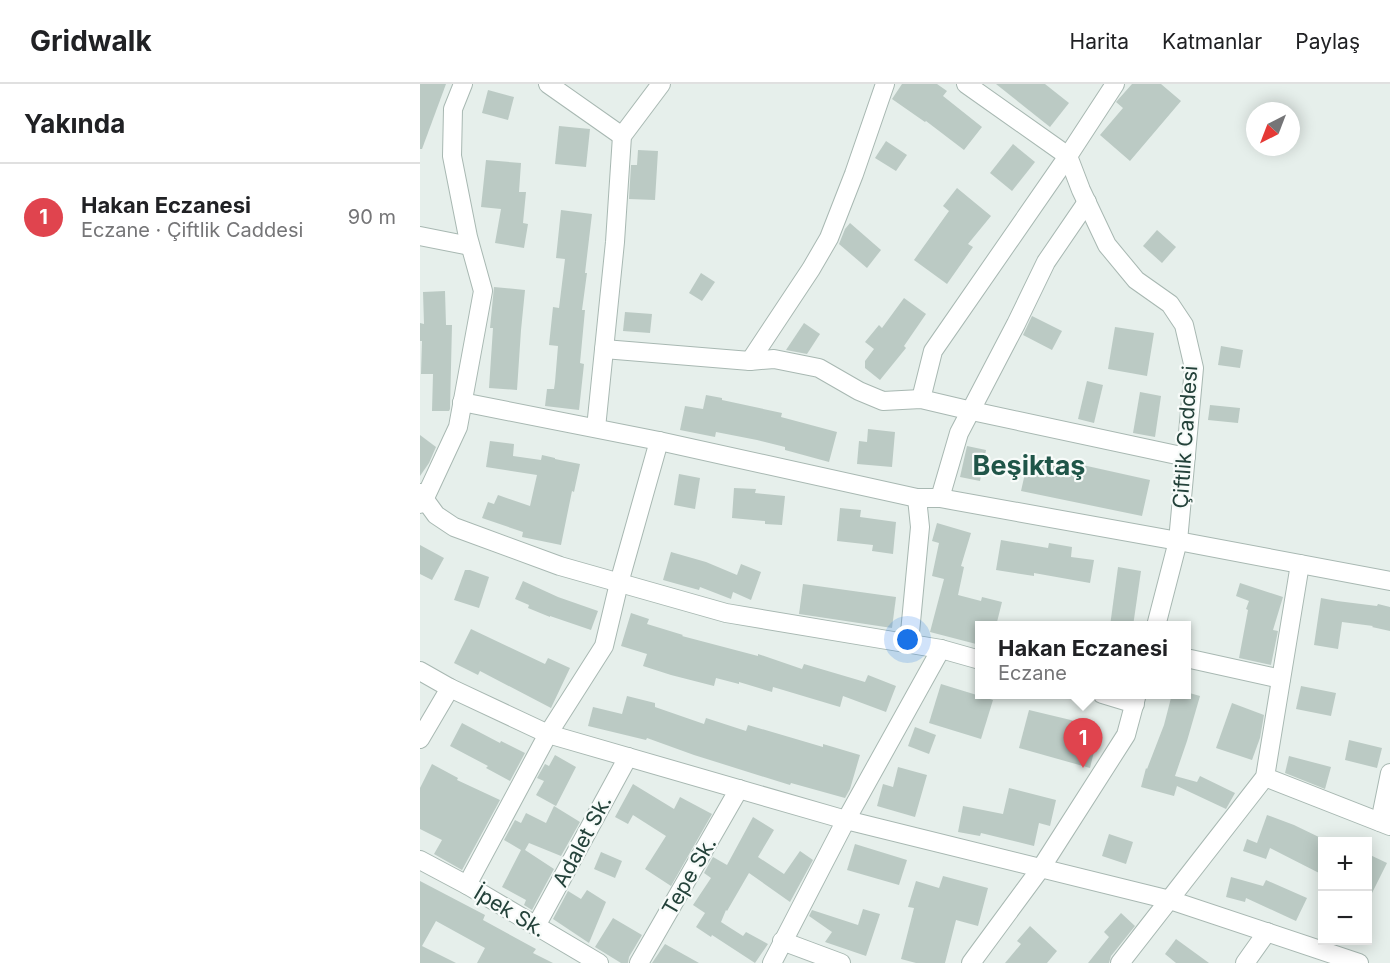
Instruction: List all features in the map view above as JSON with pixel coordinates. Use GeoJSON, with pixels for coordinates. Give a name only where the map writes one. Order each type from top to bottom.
{"type":"FeatureCollection","features":[{"type":"Feature","properties":{"kind":"street"},"geometry":{"type":"LineString","coordinates":[[463,84],[453,109],[452,156],[470,246],[483,291],[458,428],[440,468],[421,499],[435,515],[454,528],[560,566],[726,613],[909,643],[975,659]]}},
{"type":"Feature","properties":{"kind":"street"},"geometry":{"type":"LineString","coordinates":[[548,84],[622,136]]}},
{"type":"Feature","properties":{"kind":"street"},"geometry":{"type":"LineString","coordinates":[[597,428],[615,242],[622,136],[661,84]]}},
{"type":"Feature","properties":{"kind":"street"},"geometry":{"type":"LineString","coordinates":[[750,361],[829,238],[885,84]]}},
{"type":"Feature","properties":{"kind":"street"},"geometry":{"type":"LineString","coordinates":[[966,84],[1068,156]]}},
{"type":"Feature","properties":{"kind":"street"},"geometry":{"type":"LineString","coordinates":[[921,399],[933,351],[1115,84]]}},
{"type":"Feature","properties":{"kind":"street","name":"Çiftlik Caddesi"},"geometry":{"type":"LineString","coordinates":[[1068,156],[1107,245],[1136,280],[1170,304],[1184,325],[1194,368],[1178,541],[1156,621]]}},
{"type":"Feature","properties":{"kind":"street"},"geometry":{"type":"LineString","coordinates":[[940,498],[959,433],[1046,262],[1087,202]]}},
{"type":"Feature","properties":{"kind":"street"},"geometry":{"type":"LineString","coordinates":[[420,236],[470,246]]}},
{"type":"Feature","properties":{"kind":"street"},"geometry":{"type":"LineString","coordinates":[[604,349],[750,361],[774,359],[819,368],[859,391],[883,401],[921,399],[1186,457]]}},
{"type":"Feature","properties":{"kind":"street"},"geometry":{"type":"LineString","coordinates":[[462,402],[659,441],[916,498],[940,498],[1390,581]]}},
{"type":"Feature","properties":{"kind":"street"},"geometry":{"type":"LineString","coordinates":[[467,885],[548,734],[604,646],[619,583],[659,441]]}},
{"type":"Feature","properties":{"kind":"street"},"geometry":{"type":"LineString","coordinates":[[909,643],[920,526],[916,498]]}},
{"type":"Feature","properties":{"kind":"street"},"geometry":{"type":"LineString","coordinates":[[1120,963],[1265,777],[1300,564]]}},
{"type":"Feature","properties":{"kind":"street"},"geometry":{"type":"LineString","coordinates":[[772,963],[846,820],[941,649]]}},
{"type":"Feature","properties":{"kind":"street"},"geometry":{"type":"LineString","coordinates":[[1191,659],[1281,679]]}},
{"type":"Feature","properties":{"kind":"street"},"geometry":{"type":"LineString","coordinates":[[420,671],[450,688],[548,734],[846,820],[1170,900],[1359,963]]}},
{"type":"Feature","properties":{"kind":"street"},"geometry":{"type":"LineString","coordinates":[[420,739],[450,688]]}},
{"type":"Feature","properties":{"kind":"street"},"geometry":{"type":"LineString","coordinates":[[971,963],[1041,868],[1126,735],[1136,699]]}},
{"type":"Feature","properties":{"kind":"street","name":"Adalet Sk."},"geometry":{"type":"LineString","coordinates":[[536,926],[627,757]]}},
{"type":"Feature","properties":{"kind":"street"},"geometry":{"type":"LineString","coordinates":[[1265,777],[1385,824],[1390,773]]}},
{"type":"Feature","properties":{"kind":"street","name":"Tepe Sk."},"geometry":{"type":"LineString","coordinates":[[639,963],[739,789]]}},
{"type":"Feature","properties":{"kind":"street","name":"İpek Sk."},"geometry":{"type":"LineString","coordinates":[[420,860],[599,963]]}},
{"type":"Feature","properties":{"kind":"street"},"geometry":{"type":"LineString","coordinates":[[1245,963],[1268,933]]}},
{"type":"Feature","properties":{"kind":"street"},"geometry":{"type":"LineString","coordinates":[[782,941],[841,963]]}},
{"type":"Feature","properties":{"kind":"building"},"geometry":{"type":"Polygon","coordinates":[[[420,84],[446,84],[422,149],[420,149],[420,84]]]}},
{"type":"Feature","properties":{"kind":"building"},"geometry":{"type":"Polygon","coordinates":[[[902,84],[937,84],[947,91],[943,96],[982,127],[964,150],[892,99],[902,84]]]}},
{"type":"Feature","properties":{"kind":"building"},"geometry":{"type":"Polygon","coordinates":[[[996,84],[1045,84],[1069,103],[1050,127],[996,84]]]}},
{"type":"Feature","properties":{"kind":"building"},"geometry":{"type":"Polygon","coordinates":[[[1132,84],[1161,84],[1181,101],[1130,161],[1100,135],[1123,108],[1116,102],[1132,84]]]}},
{"type":"Feature","properties":{"kind":"building"},"geometry":{"type":"Polygon","coordinates":[[[488,90],[514,97],[508,120],[482,113],[488,90]]]}},
{"type":"Feature","properties":{"kind":"building"},"geometry":{"type":"Polygon","coordinates":[[[559,126],[590,129],[586,167],[555,164],[559,126]]]}},
{"type":"Feature","properties":{"kind":"building"},"geometry":{"type":"Polygon","coordinates":[[[886,141],[907,155],[896,171],[875,158],[886,141]]]}},
{"type":"Feature","properties":{"kind":"building"},"geometry":{"type":"Polygon","coordinates":[[[1013,144],[1035,162],[1012,191],[990,173],[1013,144]]]}},
{"type":"Feature","properties":{"kind":"building"},"geometry":{"type":"Polygon","coordinates":[[[638,150],[658,151],[655,200],[629,199],[631,165],[637,165],[638,150]]]}},
{"type":"Feature","properties":{"kind":"building"},"geometry":{"type":"Polygon","coordinates":[[[486,160],[521,163],[519,192],[526,192],[523,223],[528,224],[524,248],[495,243],[501,209],[481,207],[486,160]]]}},
{"type":"Feature","properties":{"kind":"building"},"geometry":{"type":"Polygon","coordinates":[[[957,188],[991,216],[968,244],[973,247],[947,284],[914,260],[949,211],[943,206],[957,188]]]}},
{"type":"Feature","properties":{"kind":"building"},"geometry":{"type":"Polygon","coordinates":[[[561,210],[592,214],[582,310],[585,310],[580,363],[584,364],[579,410],[545,406],[547,389],[554,389],[558,346],[549,345],[553,307],[559,308],[565,259],[556,258],[561,210]]]}},
{"type":"Feature","properties":{"kind":"building"},"geometry":{"type":"Polygon","coordinates":[[[850,223],[881,250],[867,268],[839,244],[850,223]]]}},
{"type":"Feature","properties":{"kind":"building"},"geometry":{"type":"Polygon","coordinates":[[[1157,230],[1176,247],[1162,263],[1143,246],[1157,230]]]}},
{"type":"Feature","properties":{"kind":"building"},"geometry":{"type":"Polygon","coordinates":[[[701,273],[715,282],[702,301],[689,293],[701,273]]]}},
{"type":"Feature","properties":{"kind":"building"},"geometry":{"type":"Polygon","coordinates":[[[494,287],[525,290],[517,390],[489,388],[493,328],[490,328],[494,287]]]}},
{"type":"Feature","properties":{"kind":"building"},"geometry":{"type":"Polygon","coordinates":[[[445,291],[446,325],[452,325],[450,409],[449,411],[432,411],[433,374],[421,374],[420,323],[424,324],[423,292],[445,291]]]}},
{"type":"Feature","properties":{"kind":"building"},"geometry":{"type":"Polygon","coordinates":[[[904,298],[926,314],[904,346],[906,348],[880,380],[865,368],[865,361],[874,349],[865,342],[879,325],[882,328],[904,298]]]}},
{"type":"Feature","properties":{"kind":"building"},"geometry":{"type":"Polygon","coordinates":[[[625,312],[652,314],[650,333],[623,331],[625,312]]]}},
{"type":"Feature","properties":{"kind":"building"},"geometry":{"type":"Polygon","coordinates":[[[1032,316],[1062,331],[1052,350],[1023,335],[1032,316]]]}},
{"type":"Feature","properties":{"kind":"building"},"geometry":{"type":"Polygon","coordinates":[[[804,323],[820,334],[807,354],[786,350],[804,323]]]}},
{"type":"Feature","properties":{"kind":"building"},"geometry":{"type":"Polygon","coordinates":[[[1115,327],[1154,333],[1147,376],[1108,369],[1115,327]]]}},
{"type":"Feature","properties":{"kind":"building"},"geometry":{"type":"Polygon","coordinates":[[[1221,346],[1243,350],[1240,368],[1218,365],[1221,346]]]}},
{"type":"Feature","properties":{"kind":"building"},"geometry":{"type":"Polygon","coordinates":[[[1087,381],[1103,385],[1094,423],[1078,419],[1087,381]]]}},
{"type":"Feature","properties":{"kind":"building"},"geometry":{"type":"Polygon","coordinates":[[[1140,392],[1161,396],[1155,437],[1133,433],[1140,392]]]}},
{"type":"Feature","properties":{"kind":"building"},"geometry":{"type":"Polygon","coordinates":[[[706,395],[782,413],[781,417],[837,432],[829,462],[757,440],[716,432],[715,437],[680,430],[685,406],[703,409],[706,395]]]}},
{"type":"Feature","properties":{"kind":"building"},"geometry":{"type":"Polygon","coordinates":[[[1210,405],[1240,408],[1238,423],[1208,420],[1210,405]]]}},
{"type":"Feature","properties":{"kind":"building"},"geometry":{"type":"Polygon","coordinates":[[[868,429],[895,432],[892,467],[857,464],[859,441],[867,442],[868,429]]]}},
{"type":"Feature","properties":{"kind":"building"},"geometry":{"type":"Polygon","coordinates":[[[420,435],[436,447],[420,476],[420,435]]]}},
{"type":"Feature","properties":{"kind":"building"},"geometry":{"type":"Polygon","coordinates":[[[490,441],[514,444],[513,456],[541,460],[542,455],[580,464],[561,545],[522,537],[523,532],[482,518],[488,502],[494,504],[498,495],[530,506],[537,475],[486,467],[490,441]]]}},
{"type":"Feature","properties":{"kind":"building"},"geometry":{"type":"Polygon","coordinates":[[[967,446],[986,450],[980,481],[960,477],[967,446]]]}},
{"type":"Feature","properties":{"kind":"building"},"geometry":{"type":"Polygon","coordinates":[[[1028,460],[1077,471],[1078,464],[1150,480],[1142,516],[1021,491],[1028,460]]]}},
{"type":"Feature","properties":{"kind":"building"},"geometry":{"type":"Polygon","coordinates":[[[679,474],[700,478],[695,509],[674,505],[679,474]]]}},
{"type":"Feature","properties":{"kind":"building"},"geometry":{"type":"Polygon","coordinates":[[[734,488],[756,489],[755,493],[785,496],[782,525],[732,518],[734,488]]]}},
{"type":"Feature","properties":{"kind":"building"},"geometry":{"type":"Polygon","coordinates":[[[840,508],[861,510],[860,517],[896,522],[893,554],[872,551],[873,545],[837,541],[840,508]]]}},
{"type":"Feature","properties":{"kind":"building"},"geometry":{"type":"Polygon","coordinates":[[[937,523],[971,533],[961,566],[964,567],[958,595],[981,601],[982,597],[1002,602],[997,621],[975,621],[975,644],[930,632],[944,579],[932,576],[939,543],[932,541],[937,523]]]}},
{"type":"Feature","properties":{"kind":"building"},"geometry":{"type":"Polygon","coordinates":[[[1001,540],[1048,548],[1049,543],[1072,547],[1071,557],[1094,560],[1090,583],[1034,573],[1034,576],[996,570],[1001,540]]]}},
{"type":"Feature","properties":{"kind":"building"},"geometry":{"type":"Polygon","coordinates":[[[420,545],[444,558],[432,580],[420,574],[420,545]]]}},
{"type":"Feature","properties":{"kind":"building"},"geometry":{"type":"Polygon","coordinates":[[[671,552],[706,562],[737,575],[741,564],[761,572],[751,600],[733,592],[731,599],[700,587],[699,590],[663,580],[671,552]]]}},
{"type":"Feature","properties":{"kind":"building"},"geometry":{"type":"Polygon","coordinates":[[[1118,567],[1141,571],[1134,621],[1111,621],[1118,567]]]}},
{"type":"Feature","properties":{"kind":"building"},"geometry":{"type":"Polygon","coordinates":[[[465,570],[489,577],[479,608],[454,600],[465,570]]]}},
{"type":"Feature","properties":{"kind":"building"},"geometry":{"type":"Polygon","coordinates":[[[523,581],[558,597],[598,611],[591,630],[550,617],[528,608],[529,605],[515,599],[523,581]]]}},
{"type":"Feature","properties":{"kind":"building"},"geometry":{"type":"Polygon","coordinates":[[[1240,583],[1283,597],[1273,630],[1278,631],[1271,665],[1239,658],[1249,601],[1236,596],[1240,583]]]}},
{"type":"Feature","properties":{"kind":"building"},"geometry":{"type":"Polygon","coordinates":[[[803,584],[896,597],[892,628],[799,614],[803,584]]]}},
{"type":"Feature","properties":{"kind":"building"},"geometry":{"type":"Polygon","coordinates":[[[1321,598],[1390,607],[1390,631],[1342,622],[1338,649],[1314,645],[1321,598]]]}},
{"type":"Feature","properties":{"kind":"building"},"geometry":{"type":"Polygon","coordinates":[[[631,613],[649,619],[647,624],[682,636],[758,656],[758,654],[802,669],[804,664],[865,682],[868,675],[896,686],[886,712],[843,696],[840,707],[773,687],[772,692],[716,678],[714,686],[671,675],[643,666],[647,654],[621,646],[631,613]]]}},
{"type":"Feature","properties":{"kind":"building"},"geometry":{"type":"Polygon","coordinates":[[[471,629],[545,664],[548,658],[570,668],[551,708],[480,671],[478,675],[454,663],[471,629]]]}},
{"type":"Feature","properties":{"kind":"building"},"geometry":{"type":"Polygon","coordinates":[[[941,684],[975,694],[975,699],[993,700],[981,739],[929,723],[941,684]]]}},
{"type":"Feature","properties":{"kind":"building"},"geometry":{"type":"Polygon","coordinates":[[[1301,686],[1336,693],[1331,716],[1296,709],[1301,686]]]}},
{"type":"Feature","properties":{"kind":"building"},"geometry":{"type":"Polygon","coordinates":[[[1191,693],[1200,696],[1175,776],[1197,782],[1200,776],[1235,793],[1226,809],[1177,786],[1174,796],[1141,787],[1146,768],[1164,725],[1171,699],[1191,699],[1191,693]]]}},
{"type":"Feature","properties":{"kind":"building"},"geometry":{"type":"Polygon","coordinates":[[[627,696],[655,703],[655,707],[704,724],[706,718],[746,731],[748,725],[823,747],[823,744],[860,755],[850,789],[845,798],[791,783],[790,785],[647,738],[646,740],[588,726],[593,707],[622,714],[627,696]]]}},
{"type":"Feature","properties":{"kind":"building"},"geometry":{"type":"Polygon","coordinates":[[[1232,703],[1264,715],[1260,738],[1252,760],[1216,748],[1232,703]]]}},
{"type":"Feature","properties":{"kind":"building"},"geometry":{"type":"Polygon","coordinates":[[[1029,710],[1100,727],[1090,768],[1019,748],[1029,710]]]}},
{"type":"Feature","properties":{"kind":"building"},"geometry":{"type":"Polygon","coordinates":[[[462,723],[525,753],[510,781],[486,768],[488,766],[450,746],[462,723]]]}},
{"type":"Feature","properties":{"kind":"building"},"geometry":{"type":"Polygon","coordinates":[[[915,727],[936,735],[929,754],[908,746],[915,727]]]}},
{"type":"Feature","properties":{"kind":"building"},"geometry":{"type":"Polygon","coordinates":[[[1349,740],[1382,748],[1377,768],[1345,760],[1349,740]]]}},
{"type":"Feature","properties":{"kind":"building"},"geometry":{"type":"Polygon","coordinates":[[[555,755],[576,767],[556,806],[536,795],[544,781],[537,778],[545,764],[549,766],[555,755]]]}},
{"type":"Feature","properties":{"kind":"building"},"geometry":{"type":"Polygon","coordinates":[[[1289,756],[1331,767],[1325,789],[1285,773],[1289,756]]]}},
{"type":"Feature","properties":{"kind":"building"},"geometry":{"type":"Polygon","coordinates":[[[432,764],[458,778],[457,780],[500,800],[462,870],[434,854],[442,840],[420,829],[420,788],[432,764]]]}},
{"type":"Feature","properties":{"kind":"building"},"geometry":{"type":"Polygon","coordinates":[[[898,767],[927,775],[915,817],[877,806],[883,784],[893,787],[898,767]]]}},
{"type":"Feature","properties":{"kind":"building"},"geometry":{"type":"Polygon","coordinates":[[[633,784],[674,809],[680,797],[712,814],[671,886],[645,869],[666,836],[633,815],[628,824],[615,817],[633,784]]]}},
{"type":"Feature","properties":{"kind":"building"},"geometry":{"type":"Polygon","coordinates":[[[1009,788],[1056,800],[1050,826],[1039,823],[1034,846],[981,833],[980,836],[958,832],[963,806],[1003,814],[1009,788]]]}},
{"type":"Feature","properties":{"kind":"building"},"geometry":{"type":"Polygon","coordinates":[[[554,806],[580,822],[561,856],[529,843],[525,850],[554,869],[532,910],[524,905],[526,900],[502,887],[521,850],[504,840],[515,820],[521,823],[526,813],[546,823],[554,806]]]}},
{"type":"Feature","properties":{"kind":"building"},"geometry":{"type":"Polygon","coordinates":[[[1267,815],[1319,837],[1318,872],[1270,848],[1266,859],[1243,851],[1247,839],[1257,843],[1267,815]]]}},
{"type":"Feature","properties":{"kind":"building"},"geometry":{"type":"Polygon","coordinates":[[[753,817],[774,830],[758,857],[784,874],[800,851],[813,860],[790,902],[749,873],[726,910],[721,922],[743,936],[746,932],[768,944],[755,963],[696,927],[705,913],[693,905],[711,878],[704,873],[713,857],[727,865],[753,817]]]}},
{"type":"Feature","properties":{"kind":"building"},"geometry":{"type":"Polygon","coordinates":[[[1109,834],[1133,842],[1126,864],[1102,856],[1109,834]]]}},
{"type":"Feature","properties":{"kind":"building"},"geometry":{"type":"Polygon","coordinates":[[[855,844],[907,860],[899,885],[847,870],[855,844]]]}},
{"type":"Feature","properties":{"kind":"building"},"geometry":{"type":"Polygon","coordinates":[[[601,852],[622,861],[615,878],[594,869],[601,852]]]}},
{"type":"Feature","properties":{"kind":"building"},"geometry":{"type":"Polygon","coordinates":[[[1372,856],[1387,863],[1372,893],[1372,856]]]}},
{"type":"Feature","properties":{"kind":"building"},"geometry":{"type":"Polygon","coordinates":[[[943,876],[988,888],[978,926],[956,920],[945,963],[916,963],[901,959],[914,908],[908,907],[916,881],[939,888],[943,876]]]}},
{"type":"Feature","properties":{"kind":"building"},"geometry":{"type":"Polygon","coordinates":[[[1231,877],[1263,886],[1266,880],[1307,898],[1296,921],[1246,898],[1245,902],[1226,897],[1231,877]]]}},
{"type":"Feature","properties":{"kind":"building"},"geometry":{"type":"Polygon","coordinates":[[[420,881],[485,915],[483,920],[536,949],[533,953],[553,963],[477,963],[485,948],[436,921],[422,946],[456,963],[420,963],[420,881]]]}},
{"type":"Feature","properties":{"kind":"building"},"geometry":{"type":"Polygon","coordinates":[[[587,890],[606,902],[589,943],[553,919],[568,891],[581,899],[587,890]]]}},
{"type":"Feature","properties":{"kind":"building"},"geometry":{"type":"Polygon","coordinates":[[[863,909],[880,914],[866,956],[825,942],[832,932],[809,916],[812,910],[858,925],[863,909]]]}},
{"type":"Feature","properties":{"kind":"building"},"geometry":{"type":"Polygon","coordinates":[[[1121,913],[1135,926],[1111,956],[1109,963],[1088,963],[1109,937],[1104,932],[1121,913]]]}},
{"type":"Feature","properties":{"kind":"building"},"geometry":{"type":"Polygon","coordinates":[[[613,918],[642,935],[628,963],[621,963],[595,947],[613,918]]]}},
{"type":"Feature","properties":{"kind":"building"},"geometry":{"type":"Polygon","coordinates":[[[1030,926],[1057,951],[1047,963],[1005,963],[1021,944],[1017,941],[1030,926]]]}},
{"type":"Feature","properties":{"kind":"building"},"geometry":{"type":"Polygon","coordinates":[[[1176,939],[1209,963],[1176,963],[1165,954],[1176,939]]]}},
{"type":"Feature","properties":{"kind":"building"},"geometry":{"type":"Polygon","coordinates":[[[665,944],[699,963],[652,963],[665,944]]]}},
{"type":"Feature","properties":{"kind":"place","name":"Hakan Eczanesi"},"geometry":{"type":"Point","coordinates":[1083,768]}},
{"type":"Feature","properties":{"kind":"district","name":"Beşiktaş"},"geometry":{"type":"Point","coordinates":[1029,465]}}]}
